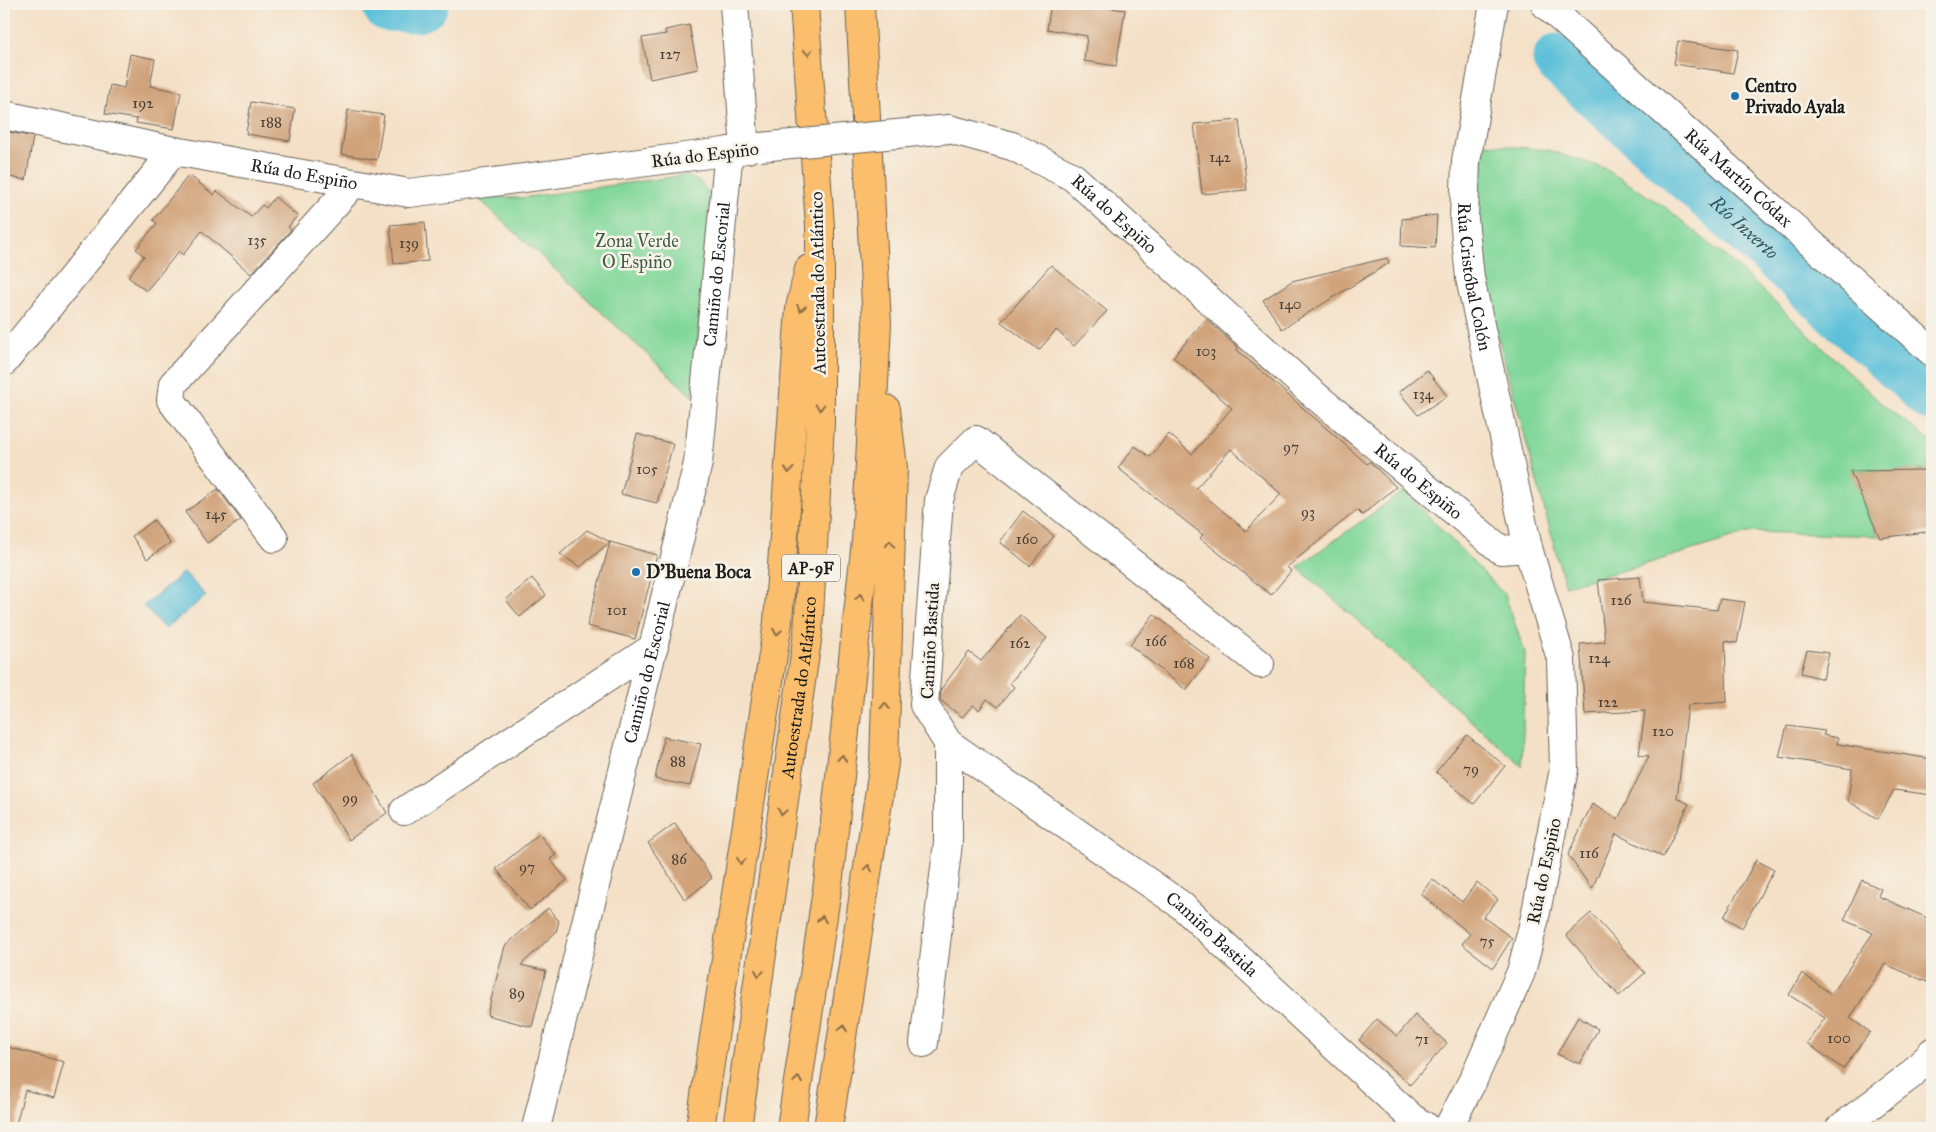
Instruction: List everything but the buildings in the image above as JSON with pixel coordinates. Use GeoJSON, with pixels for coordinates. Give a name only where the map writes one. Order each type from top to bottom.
{"type":"FeatureCollection","features":[{"type":"Feature","properties":{"kind":"highway","name":"Autoestrada do Atlántico"},"geometry":{"type":"LineString","coordinates":[[737,1128],[808,633],[820,424],[820,226],[804,4]]}},
{"type":"Feature","properties":{"kind":"highway","name":"AP-9F"},"geometry":{"type":"LineString","coordinates":[[791,1128],[829,876],[866,541],[877,324],[860,4]]}},
{"type":"Feature","properties":{"kind":"highway"},"geometry":{"type":"LineString","coordinates":[[700,1128],[778,622],[800,308],[820,226]]}},
{"type":"Feature","properties":{"kind":"highway"},"geometry":{"type":"LineString","coordinates":[[828,1128],[884,763],[893,468],[877,324]]}},
{"type":"Feature","properties":{"kind":"street","name":"Camiño do Escorial"},"geometry":{"type":"LineString","coordinates":[[536,1128],[698,462],[745,149],[734,4]]}},
{"type":"Feature","properties":{"kind":"street","name":"Rúa Cristóbal Colón"},"geometry":{"type":"LineString","coordinates":[[1494,4],[1466,161],[1464,219],[1470,278],[1528,548]]}},
{"type":"Feature","properties":{"kind":"street","name":"Rúa Martín Códax"},"geometry":{"type":"LineString","coordinates":[[1545,4],[1932,352]]}},
{"type":"Feature","properties":{"kind":"street","name":"Rúa do Espiño"},"geometry":{"type":"LineString","coordinates":[[4,115],[174,151],[408,193],[745,149],[949,129],[1012,146],[1073,177],[1311,392],[1501,550],[1528,548],[1561,659],[1564,769],[1534,922],[1521,972],[1448,1128]]}},
{"type":"Feature","properties":{"kind":"street"},"geometry":{"type":"LineString","coordinates":[[4,362],[174,151]]}},
{"type":"Feature","properties":{"kind":"street"},"geometry":{"type":"LineString","coordinates":[[274,538],[171,400],[173,384],[353,184]]}},
{"type":"Feature","properties":{"kind":"street","name":"Camiño Bastida"},"geometry":{"type":"LineString","coordinates":[[1260,664],[976,440],[949,467],[938,500],[924,705],[948,743],[1181,906],[1412,1118],[1428,1128]]}},
{"type":"Feature","properties":{"kind":"street"},"geometry":{"type":"LineString","coordinates":[[404,811],[654,647]]}},
{"type":"Feature","properties":{"kind":"street"},"geometry":{"type":"LineString","coordinates":[[924,1043],[948,843],[948,743]]}},
{"type":"Feature","properties":{"kind":"street"},"geometry":{"type":"LineString","coordinates":[[1840,1128],[1911,1075],[1932,1052]]}},
{"type":"Feature","properties":{"kind":"green space"},"geometry":{"type":"Polygon","coordinates":[[[1486,144],[1548,150],[1604,168],[1665,207],[1733,263],[1881,403],[1932,442],[1932,470],[1851,471],[1878,536],[1752,532],[1565,586],[1483,281],[1477,181],[1486,144]]]}},
{"type":"Feature","properties":{"kind":"green space","name":"Zona Verde O Espiño"},"geometry":{"type":"Polygon","coordinates":[[[686,175],[701,183],[710,195],[693,397],[477,197],[521,198],[686,175]]]}},
{"type":"Feature","properties":{"kind":"green space"},"geometry":{"type":"Polygon","coordinates":[[[1404,491],[1505,595],[1525,653],[1522,766],[1297,567],[1404,491]]]}},
{"type":"Feature","properties":{"kind":"water"},"geometry":{"type":"Polygon","coordinates":[[[184,572],[206,596],[165,629],[143,606],[184,572]]]}},
{"type":"Feature","properties":{"kind":"waterway","name":"Río Inxerto"},"geometry":{"type":"LineString","coordinates":[[387,4],[388,6],[417,7],[423,4]]}},
{"type":"Feature","properties":{"kind":"waterway","name":"Río Inxerto"},"geometry":{"type":"LineString","coordinates":[[1558,59],[1932,396]]}},
{"type":"Feature","properties":{"kind":"place","name":"Centro Privado Ayala"},"geometry":{"type":"Point","coordinates":[1735,96]}},
{"type":"Feature","properties":{"kind":"place","name":"D'Buena Boca"},"geometry":{"type":"Point","coordinates":[636,572]}}]}
